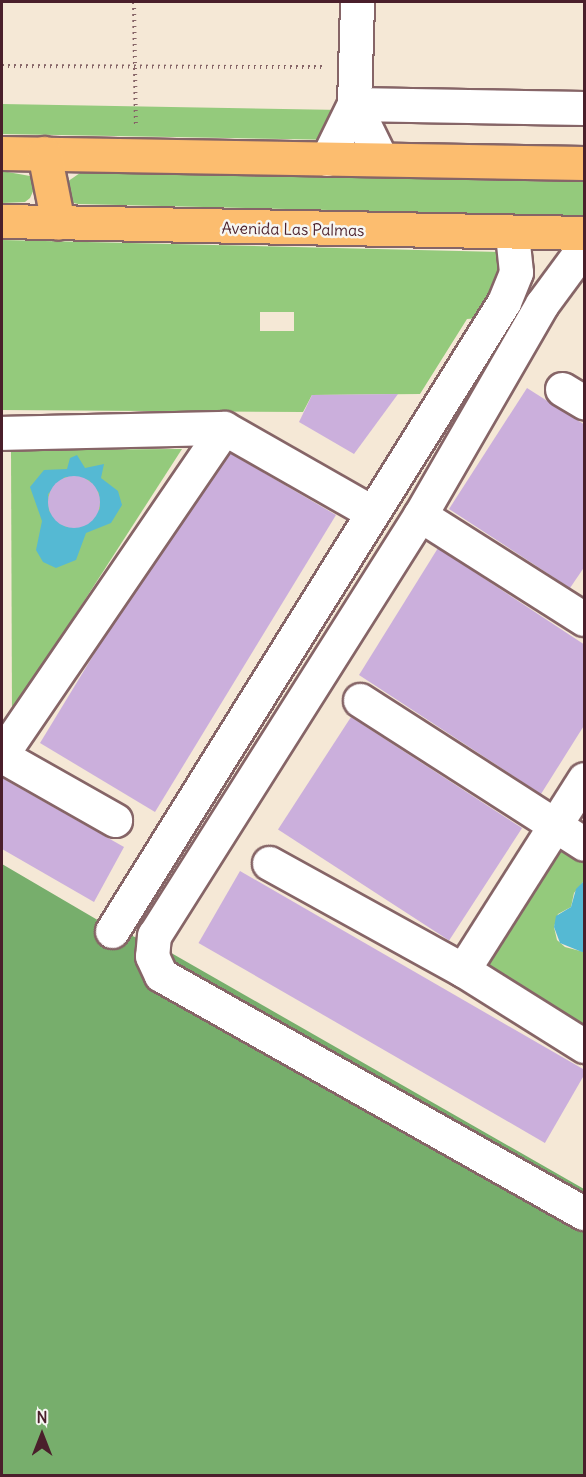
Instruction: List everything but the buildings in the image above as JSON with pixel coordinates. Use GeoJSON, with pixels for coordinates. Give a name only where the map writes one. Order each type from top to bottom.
{"type":"FeatureCollection","features":[{"type":"Feature","properties":{"kind":"main road"},"geometry":{"type":"LineString","coordinates":[[2,153],[585,163]]}},
{"type":"Feature","properties":{"kind":"main road"},"geometry":{"type":"LineString","coordinates":[[44,153],[58,223]]}},
{"type":"Feature","properties":{"kind":"main road","name":"Avenida Las Palmas"},"geometry":{"type":"LineString","coordinates":[[2,221],[585,233]]}},
{"type":"Feature","properties":{"kind":"street"},"geometry":{"type":"LineString","coordinates":[[327,159],[354,104],[357,2]]}},
{"type":"Feature","properties":{"kind":"street"},"geometry":{"type":"LineString","coordinates":[[354,104],[585,108]]}},
{"type":"Feature","properties":{"kind":"street"},"geometry":{"type":"LineString","coordinates":[[354,104],[381,159]]}},
{"type":"Feature","properties":{"kind":"street"},"geometry":{"type":"LineString","coordinates":[[112,931],[371,512],[504,302],[516,272],[512,233]]}},
{"type":"Feature","properties":{"kind":"street"},"geometry":{"type":"LineString","coordinates":[[585,247],[542,304],[420,515],[154,935],[152,956],[161,975],[585,1213]]}},
{"type":"Feature","properties":{"kind":"street"},"geometry":{"type":"LineString","coordinates":[[2,433],[224,428],[371,512]]}},
{"type":"Feature","properties":{"kind":"street"},"geometry":{"type":"LineString","coordinates":[[115,820],[2,755],[224,428]]}},
{"type":"Feature","properties":{"kind":"street"},"geometry":{"type":"LineString","coordinates":[[420,515],[582,613]]}},
{"type":"Feature","properties":{"kind":"street"},"geometry":{"type":"LineString","coordinates":[[360,700],[585,844]]}},
{"type":"Feature","properties":{"kind":"street"},"geometry":{"type":"LineString","coordinates":[[463,970],[585,779]]}},
{"type":"Feature","properties":{"kind":"street"},"geometry":{"type":"LineString","coordinates":[[269,864],[463,970],[585,1046]]}},
{"type":"Feature","properties":{"kind":"path"},"geometry":{"type":"LineString","coordinates":[[134,2],[136,155]]}},
{"type":"Feature","properties":{"kind":"path"},"geometry":{"type":"LineString","coordinates":[[2,66],[354,68]]}},
{"type":"Feature","properties":{"kind":"green space"},"geometry":{"type":"Polygon","coordinates":[[[2,104],[342,110],[341,140],[2,134],[2,104]]]}},
{"type":"Feature","properties":{"kind":"green space"},"geometry":{"type":"Polygon","coordinates":[[[2,171],[30,176],[35,187],[30,198],[25,202],[2,203],[2,171]]]}},
{"type":"Feature","properties":{"kind":"green space"},"geometry":{"type":"Polygon","coordinates":[[[80,173],[584,182],[584,216],[78,204],[70,202],[64,184],[80,173]]]}},
{"type":"Feature","properties":{"kind":"green space"},"geometry":{"type":"Polygon","coordinates":[[[2,240],[500,252],[503,274],[480,318],[467,319],[420,394],[312,395],[303,412],[2,410],[2,240]],[[260,312],[260,331],[294,331],[294,312],[260,312]]]}},
{"type":"Feature","properties":{"kind":"green space"},"geometry":{"type":"Polygon","coordinates":[[[182,449],[12,713],[11,450],[182,449]]]}},
{"type":"Feature","properties":{"kind":"green space"},"geometry":{"type":"Polygon","coordinates":[[[559,841],[584,859],[584,881],[574,893],[571,907],[558,914],[554,927],[557,940],[565,947],[584,952],[584,1033],[479,967],[559,841]]]}},
{"type":"Feature","properties":{"kind":"green space"},"geometry":{"type":"Polygon","coordinates":[[[2,864],[101,922],[173,954],[584,1189],[584,1475],[2,1476],[2,864]]]}},
{"type":"Feature","properties":{"kind":"water"},"geometry":{"type":"Polygon","coordinates":[[[77,455],[85,468],[104,464],[101,478],[118,491],[122,505],[111,523],[86,533],[76,560],[56,568],[43,562],[36,550],[42,521],[30,487],[44,470],[67,469],[70,458],[77,455]],[[65,477],[48,494],[49,511],[66,527],[83,526],[100,509],[99,493],[89,480],[65,477]]]}},
{"type":"Feature","properties":{"kind":"water"},"geometry":{"type":"Polygon","coordinates":[[[584,881],[584,952],[582,952],[560,943],[554,927],[556,916],[571,907],[576,889],[584,881]]]}}]}
